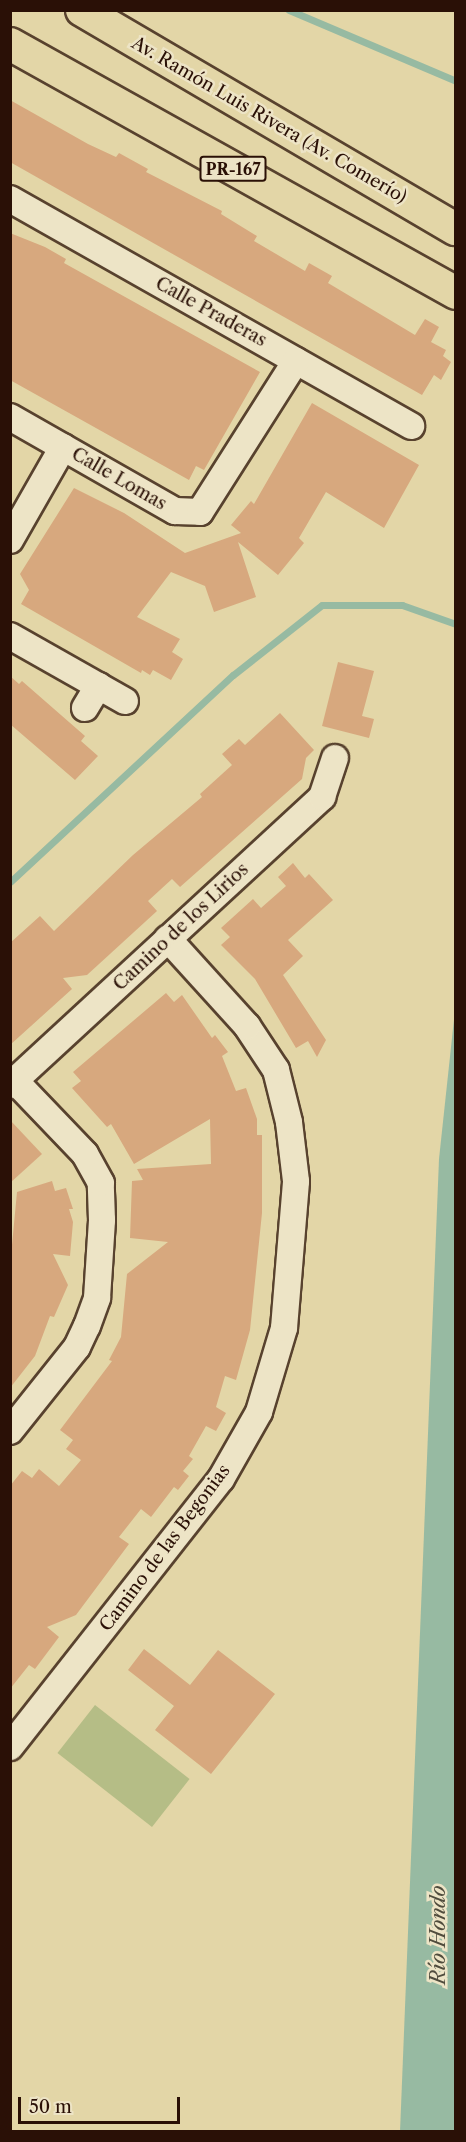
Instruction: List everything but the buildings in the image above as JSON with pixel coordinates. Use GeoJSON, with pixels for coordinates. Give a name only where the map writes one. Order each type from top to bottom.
{"type":"FeatureCollection","features":[{"type":"Feature","properties":{"kind":"main road","name":"Av. Ramón Luis Rivera (Av. Comerío)"},"geometry":{"type":"LineString","coordinates":[[82,10],[456,229]]}},
{"type":"Feature","properties":{"kind":"main road","name":"PR-167"},"geometry":{"type":"LineString","coordinates":[[10,44],[456,293]]}},
{"type":"Feature","properties":{"kind":"street","name":"Calle Praderas"},"geometry":{"type":"LineString","coordinates":[[10,200],[411,426]]}},
{"type":"Feature","properties":{"kind":"street","name":"Calle Lomas"},"geometry":{"type":"LineString","coordinates":[[10,417],[175,511],[201,512],[296,361]]}},
{"type":"Feature","properties":{"kind":"street"},"geometry":{"type":"LineString","coordinates":[[10,540],[63,447]]}},
{"type":"Feature","properties":{"kind":"street"},"geometry":{"type":"LineString","coordinates":[[10,636],[124,701]]}},
{"type":"Feature","properties":{"kind":"street"},"geometry":{"type":"LineString","coordinates":[[85,708],[98,686]]}},
{"type":"Feature","properties":{"kind":"street","name":"Camino de los Lirios"},"geometry":{"type":"LineString","coordinates":[[13,1083],[322,796],[335,758]]}},
{"type":"Feature","properties":{"kind":"street","name":"Camino de las Begonias"},"geometry":{"type":"LineString","coordinates":[[11,1747],[220,1479],[259,1412],[284,1328],[296,1181],[288,1122],[276,1070],[247,1026],[168,939]]}},
{"type":"Feature","properties":{"kind":"street"},"geometry":{"type":"LineString","coordinates":[[10,1431],[77,1347],[87,1326],[97,1298],[102,1220],[101,1183],[85,1154],[13,1083]]}},
{"type":"Feature","properties":{"kind":"shaded area"},"geometry":{"type":"Polygon","coordinates":[[[95,1705],[190,1779],[152,1827],[57,1753],[95,1705]]]}},
{"type":"Feature","properties":{"kind":"water","name":"Río Hondo"},"geometry":{"type":"Polygon","coordinates":[[[455,1010],[455,2131],[400,2132],[439,1159],[455,1010]]]}},
{"type":"Feature","properties":{"kind":"waterway"},"geometry":{"type":"LineString","coordinates":[[289,10],[456,81]]}},
{"type":"Feature","properties":{"kind":"waterway"},"geometry":{"type":"LineString","coordinates":[[10,882],[233,675],[322,605],[402,605],[456,624]]}}]}
